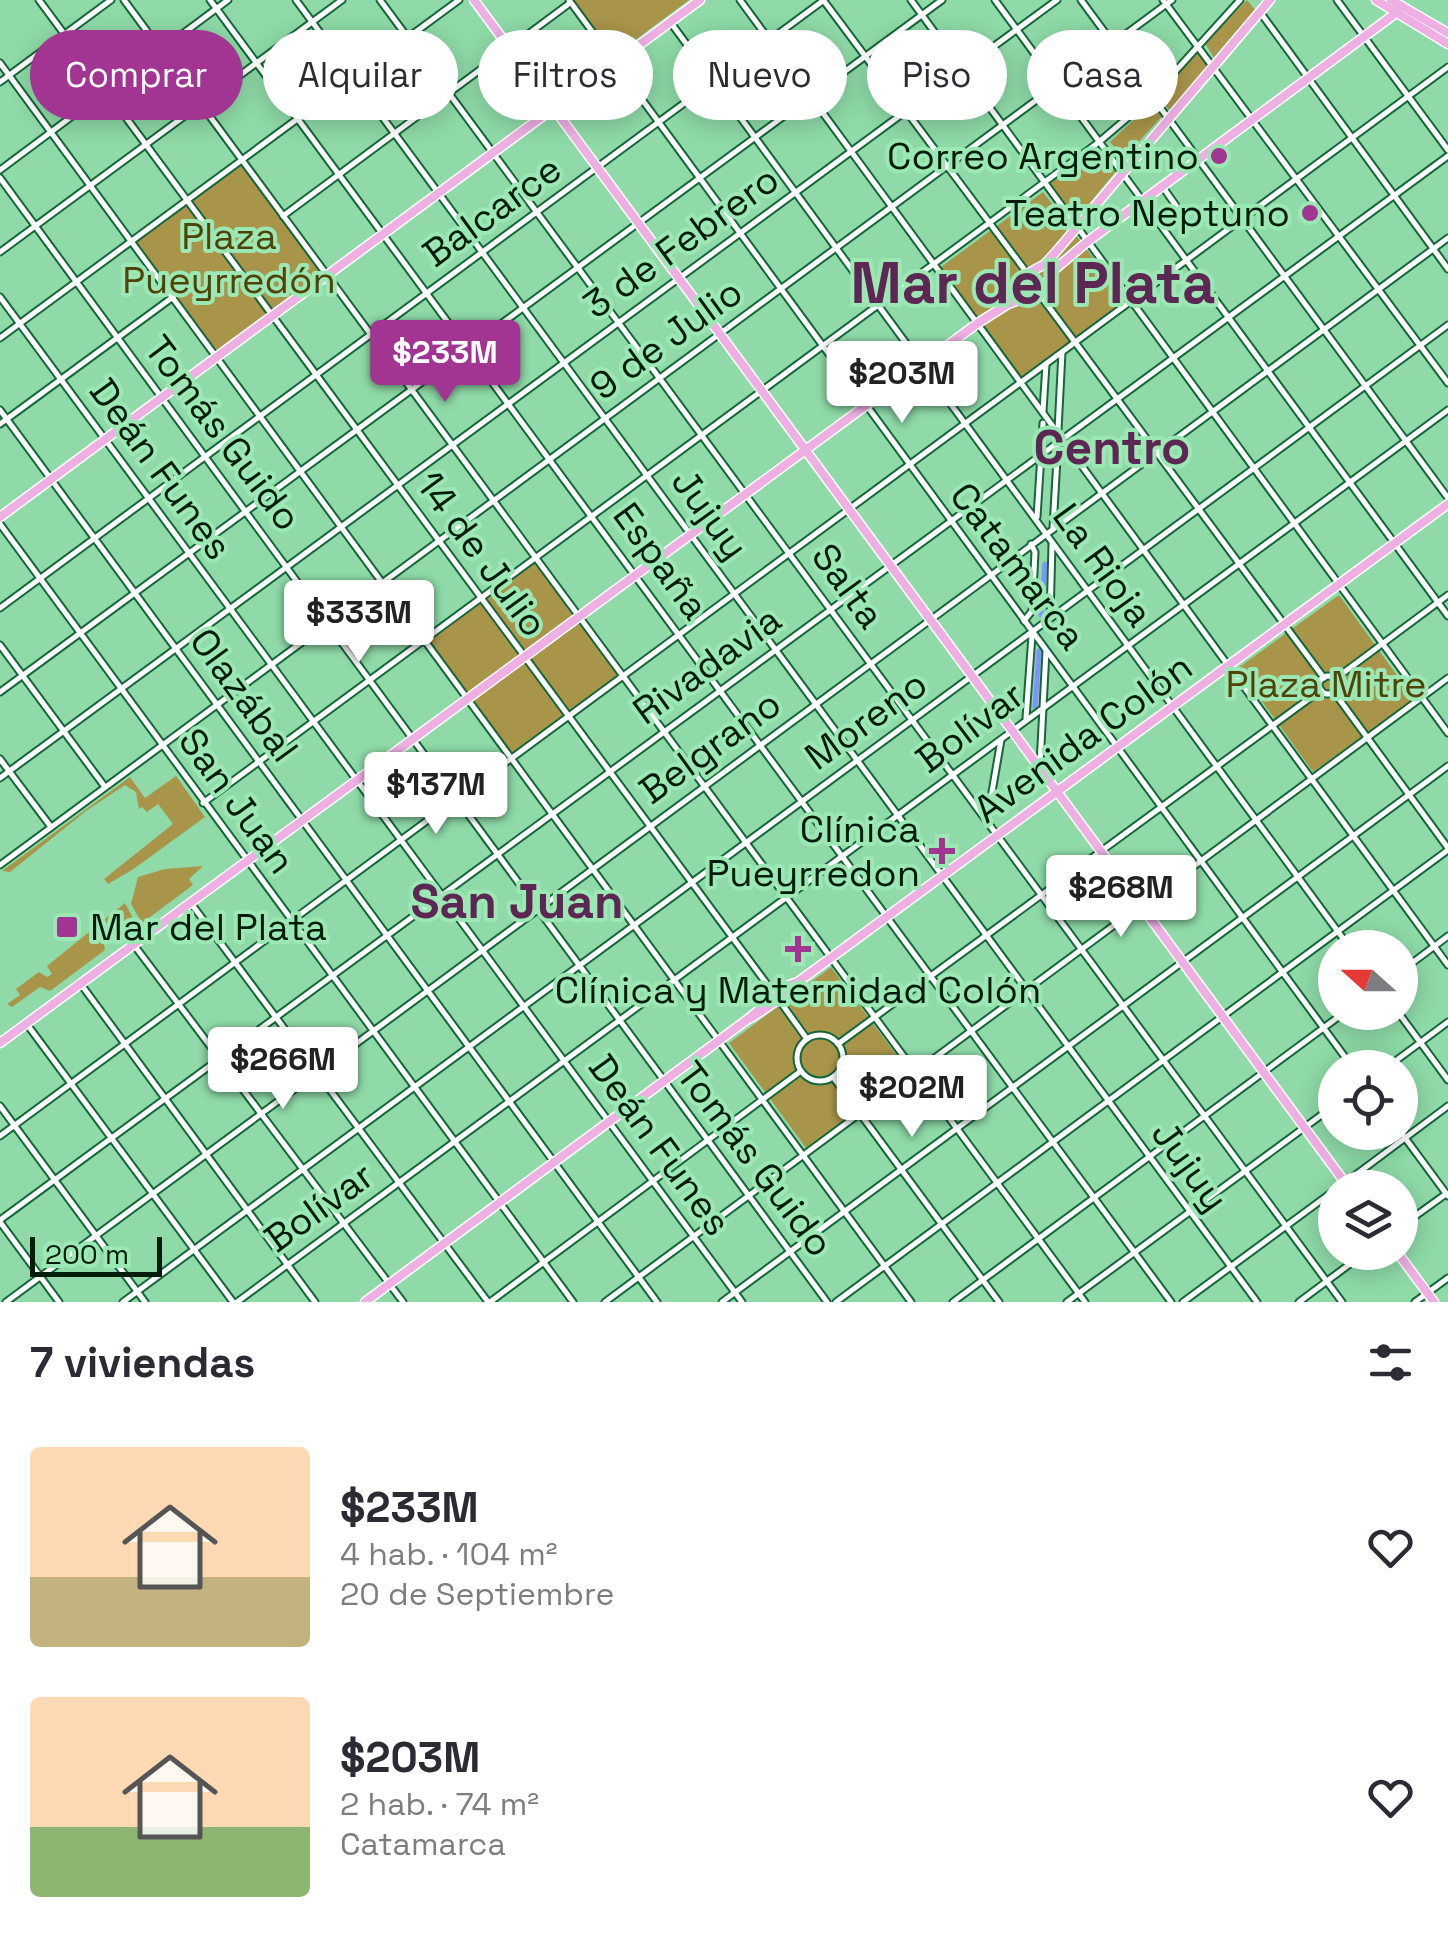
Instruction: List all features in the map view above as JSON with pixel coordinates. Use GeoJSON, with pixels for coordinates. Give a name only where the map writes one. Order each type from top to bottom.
{"type":"FeatureCollection","features":[{"type":"Feature","properties":{"kind":"main road"},"geometry":{"type":"LineString","coordinates":[[474,0],[496,30]]}},
{"type":"Feature","properties":{"kind":"main road"},"geometry":{"type":"LineString","coordinates":[[653,34],[700,0]]}},
{"type":"Feature","properties":{"kind":"main road"},"geometry":{"type":"LineString","coordinates":[[1254,0],[1260,12]]}},
{"type":"Feature","properties":{"kind":"main road"},"geometry":{"type":"LineString","coordinates":[[1178,109],[1270,0]]}},
{"type":"Feature","properties":{"kind":"main road"},"geometry":{"type":"LineString","coordinates":[[1376,0],[1448,34]]}},
{"type":"Feature","properties":{"kind":"main road"},"geometry":{"type":"LineString","coordinates":[[1390,0],[1448,44]]}},
{"type":"Feature","properties":{"kind":"main road"},"geometry":{"type":"LineString","coordinates":[[0,1042],[978,323],[1000,308],[1037,295],[1060,263],[1400,9]]}},
{"type":"Feature","properties":{"kind":"main road"},"geometry":{"type":"LineString","coordinates":[[0,520],[538,120]]}},
{"type":"Feature","properties":{"kind":"main road"},"geometry":{"type":"LineString","coordinates":[[563,120],[1264,1072],[1331,1170]]}},
{"type":"Feature","properties":{"kind":"main road"},"geometry":{"type":"LineString","coordinates":[[1000,308],[1027,274],[1055,253],[1168,120]]}},
{"type":"Feature","properties":{"kind":"main road"},"geometry":{"type":"LineString","coordinates":[[1055,253],[1053,261],[1060,263]]}},
{"type":"Feature","properties":{"kind":"main road"},"geometry":{"type":"LineString","coordinates":[[1027,274],[1042,274],[1046,285]]}},
{"type":"Feature","properties":{"kind":"main road"},"geometry":{"type":"LineString","coordinates":[[1027,274],[1024,289],[1037,295]]}},
{"type":"Feature","properties":{"kind":"main road","name":"Avenida Colón"},"geometry":{"type":"LineString","coordinates":[[365,1302],[1448,501]]}},
{"type":"Feature","properties":{"kind":"main road"},"geometry":{"type":"LineString","coordinates":[[1411,1270],[1434,1302]]}},
{"type":"Feature","properties":{"kind":"street","name":"14 de Julio"},"geometry":{"type":"LineString","coordinates":[[39,0],[62,30]]}},
{"type":"Feature","properties":{"kind":"street"},"geometry":{"type":"LineString","coordinates":[[70,30],[111,0]]}},
{"type":"Feature","properties":{"kind":"street"},"geometry":{"type":"LineString","coordinates":[[124,0],[147,30]]}},
{"type":"Feature","properties":{"kind":"street","name":"España"},"geometry":{"type":"LineString","coordinates":[[210,0],[263,70]]}},
{"type":"Feature","properties":{"kind":"street"},"geometry":{"type":"LineString","coordinates":[[188,30],[228,0]]}},
{"type":"Feature","properties":{"kind":"street","name":"Jujuy"},"geometry":{"type":"LineString","coordinates":[[296,0],[318,30]]}},
{"type":"Feature","properties":{"kind":"street"},"geometry":{"type":"LineString","coordinates":[[243,74],[342,0]]}},
{"type":"Feature","properties":{"kind":"street","name":"Salta"},"geometry":{"type":"LineString","coordinates":[[380,0],[402,30]]}},
{"type":"Feature","properties":{"kind":"street"},"geometry":{"type":"LineString","coordinates":[[419,30],[459,0]]}},
{"type":"Feature","properties":{"kind":"street"},"geometry":{"type":"LineString","coordinates":[[740,0],[762,30]]}},
{"type":"Feature","properties":{"kind":"street"},"geometry":{"type":"LineString","coordinates":[[824,0],[866,56]]}},
{"type":"Feature","properties":{"kind":"street","name":"Balcarce"},"geometry":{"type":"LineString","coordinates":[[784,30],[824,0]]}},
{"type":"Feature","properties":{"kind":"street"},"geometry":{"type":"LineString","coordinates":[[912,0],[934,30]]}},
{"type":"Feature","properties":{"kind":"street"},"geometry":{"type":"LineString","coordinates":[[847,70],[942,0]]}},
{"type":"Feature","properties":{"kind":"street"},"geometry":{"type":"LineString","coordinates":[[995,0],[1027,43]]}},
{"type":"Feature","properties":{"kind":"street","name":"3 de Febrero"},"geometry":{"type":"LineString","coordinates":[[1007,37],[1057,0]]}},
{"type":"Feature","properties":{"kind":"street"},"geometry":{"type":"LineString","coordinates":[[1081,0],[1103,30]]}},
{"type":"Feature","properties":{"kind":"street"},"geometry":{"type":"LineString","coordinates":[[1178,66],[1240,0]]}},
{"type":"Feature","properties":{"kind":"street"},"geometry":{"type":"LineString","coordinates":[[1336,0],[1448,153]]}},
{"type":"Feature","properties":{"kind":"street"},"geometry":{"type":"LineString","coordinates":[[1167,1],[1448,384]]}},
{"type":"Feature","properties":{"kind":"street","name":"9 de Julio"},"geometry":{"type":"LineString","coordinates":[[1130,30],[1167,1]]}},
{"type":"Feature","properties":{"kind":"street"},"geometry":{"type":"LineString","coordinates":[[533,30],[570,2]]}},
{"type":"Feature","properties":{"kind":"street","name":"Catamarca"},"geometry":{"type":"LineString","coordinates":[[570,2],[590,30]]}},
{"type":"Feature","properties":{"kind":"street"},"geometry":{"type":"LineString","coordinates":[[1260,12],[1448,269]]}},
{"type":"Feature","properties":{"kind":"street","name":"La Rioja"},"geometry":{"type":"LineString","coordinates":[[670,22],[676,30]]}},
{"type":"Feature","properties":{"kind":"street"},"geometry":{"type":"LineString","coordinates":[[0,82],[30,60]]}},
{"type":"Feature","properties":{"kind":"street"},"geometry":{"type":"LineString","coordinates":[[0,63],[911,1302]]}},
{"type":"Feature","properties":{"kind":"street"},"geometry":{"type":"LineString","coordinates":[[0,1136],[1448,67]]}},
{"type":"Feature","properties":{"kind":"street","name":"Salta"},"geometry":{"type":"LineString","coordinates":[[458,103],[1342,1302]]}},
{"type":"Feature","properties":{"kind":"street","name":"9 de Julio"},"geometry":{"type":"LineString","coordinates":[[0,864],[1027,107]]}},
{"type":"Feature","properties":{"kind":"street","name":"Balcarce"},"geometry":{"type":"LineString","coordinates":[[0,608],[673,112]]}},
{"type":"Feature","properties":{"kind":"street","name":"Catamarca"},"geometry":{"type":"LineString","coordinates":[[653,116],[1318,1020]]}},
{"type":"Feature","properties":{"kind":"street"},"geometry":{"type":"LineString","coordinates":[[0,170],[67,120]]}},
{"type":"Feature","properties":{"kind":"street","name":"14 de Julio"},"geometry":{"type":"LineString","coordinates":[[128,120],[807,1040]]}},
{"type":"Feature","properties":{"kind":"street"},"geometry":{"type":"LineString","coordinates":[[0,252],[179,120]]}},
{"type":"Feature","properties":{"kind":"street"},"geometry":{"type":"LineString","coordinates":[[213,120],[1085,1302]]}},
{"type":"Feature","properties":{"kind":"street"},"geometry":{"type":"LineString","coordinates":[[0,338],[297,120]]}},
{"type":"Feature","properties":{"kind":"street","name":"España"},"geometry":{"type":"LineString","coordinates":[[299,120],[1172,1302]]}},
{"type":"Feature","properties":{"kind":"street","name":"Jujuy"},"geometry":{"type":"LineString","coordinates":[[385,120],[1256,1302]]}},
{"type":"Feature","properties":{"kind":"street"},"geometry":{"type":"LineString","coordinates":[[283,216],[411,120]]}},
{"type":"Feature","properties":{"kind":"street","name":"La Rioja"},"geometry":{"type":"LineString","coordinates":[[742,120],[1037,520],[1050,531],[1052,541],[1337,930]]}},
{"type":"Feature","properties":{"kind":"street"},"geometry":{"type":"LineString","coordinates":[[0,692],[778,120]]}},
{"type":"Feature","properties":{"kind":"street"},"geometry":{"type":"LineString","coordinates":[[829,120],[1448,964]]}},
{"type":"Feature","properties":{"kind":"street","name":"3 de Febrero"},"geometry":{"type":"LineString","coordinates":[[0,778],[894,120]]}},
{"type":"Feature","properties":{"kind":"street"},"geometry":{"type":"LineString","coordinates":[[915,120],[1027,274]]}},
{"type":"Feature","properties":{"kind":"street"},"geometry":{"type":"LineString","coordinates":[[998,120],[1448,733]]}},
{"type":"Feature","properties":{"kind":"street"},"geometry":{"type":"LineString","coordinates":[[1084,120],[1448,616]]}},
{"type":"Feature","properties":{"kind":"street"},"geometry":{"type":"LineString","coordinates":[[203,803],[1125,120]]}},
{"type":"Feature","properties":{"kind":"street"},"geometry":{"type":"LineString","coordinates":[[1171,120],[1448,501]]}},
{"type":"Feature","properties":{"kind":"street","name":"Rivadavia"},"geometry":{"type":"LineString","coordinates":[[0,1221],[1448,153]]}},
{"type":"Feature","properties":{"kind":"street","name":"Tomás Guido"},"geometry":{"type":"LineString","coordinates":[[0,178],[827,1302]]}},
{"type":"Feature","properties":{"kind":"street"},"geometry":{"type":"LineString","coordinates":[[1162,186],[1182,214]]}},
{"type":"Feature","properties":{"kind":"street","name":"Belgrano"},"geometry":{"type":"LineString","coordinates":[[6,1302],[1448,238]]}},
{"type":"Feature","properties":{"kind":"street"},"geometry":{"type":"LineString","coordinates":[[1037,295],[1118,398],[1324,678],[1334,679],[1448,596]]}},
{"type":"Feature","properties":{"kind":"street","name":"Deán Funes"},"geometry":{"type":"LineString","coordinates":[[0,296],[742,1302]]}},
{"type":"Feature","properties":{"kind":"street"},"geometry":{"type":"LineString","coordinates":[[3,421],[173,297]]}},
{"type":"Feature","properties":{"kind":"street","name":"Moreno"},"geometry":{"type":"LineString","coordinates":[[123,1302],[1448,325]]}},
{"type":"Feature","properties":{"kind":"street"},"geometry":{"type":"LineString","coordinates":[[1050,531],[1060,440],[1062,352]]}},
{"type":"Feature","properties":{"kind":"street"},"geometry":{"type":"LineString","coordinates":[[1043,412],[1046,364]]}},
{"type":"Feature","properties":{"kind":"street","name":"Olazábal"},"geometry":{"type":"LineString","coordinates":[[0,410],[3,421],[95,538],[658,1302]]}},
{"type":"Feature","properties":{"kind":"street","name":"Bolívar"},"geometry":{"type":"LineString","coordinates":[[235,1302],[1448,410]]}},
{"type":"Feature","properties":{"kind":"street"},"geometry":{"type":"LineString","coordinates":[[1037,520],[1043,422]]}},
{"type":"Feature","properties":{"kind":"street","name":"San Juan"},"geometry":{"type":"LineString","coordinates":[[0,520],[203,803],[573,1302]]}},
{"type":"Feature","properties":{"kind":"street"},"geometry":{"type":"LineString","coordinates":[[1050,618],[1052,541]]}},
{"type":"Feature","properties":{"kind":"street"},"geometry":{"type":"LineString","coordinates":[[1024,620],[1032,611],[1035,552],[1031,544]]}},
{"type":"Feature","properties":{"kind":"street"},"geometry":{"type":"LineString","coordinates":[[1026,719],[1032,632]]}},
{"type":"Feature","properties":{"kind":"street"},"geometry":{"type":"LineString","coordinates":[[0,645],[105,787]]}},
{"type":"Feature","properties":{"kind":"street"},"geometry":{"type":"LineString","coordinates":[[1040,768],[1046,650]]}},
{"type":"Feature","properties":{"kind":"street"},"geometry":{"type":"LineString","coordinates":[[838,1044],[1321,690],[1324,678]]}},
{"type":"Feature","properties":{"kind":"street"},"geometry":{"type":"LineString","coordinates":[[605,1302],[1448,678]]}},
{"type":"Feature","properties":{"kind":"street"},"geometry":{"type":"LineString","coordinates":[[1334,679],[1334,692],[1448,849],[1341,930]]}},
{"type":"Feature","properties":{"kind":"street"},"geometry":{"type":"LineString","coordinates":[[1321,690],[1327,694],[1334,692]]}},
{"type":"Feature","properties":{"kind":"street"},"geometry":{"type":"LineString","coordinates":[[987,820],[1002,737]]}},
{"type":"Feature","properties":{"kind":"street"},"geometry":{"type":"LineString","coordinates":[[0,759],[51,827]]}},
{"type":"Feature","properties":{"kind":"street"},"geometry":{"type":"LineString","coordinates":[[722,1302],[1448,766]]}},
{"type":"Feature","properties":{"kind":"street"},"geometry":{"type":"LineString","coordinates":[[190,902],[489,1302],[801,1072]]}},
{"type":"Feature","properties":{"kind":"street"},"geometry":{"type":"LineString","coordinates":[[1418,958],[1448,936]]}},
{"type":"Feature","properties":{"kind":"street"},"geometry":{"type":"LineString","coordinates":[[134,944],[403,1302]]}},
{"type":"Feature","properties":{"kind":"street"},"geometry":{"type":"LineString","coordinates":[[836,1302],[1318,947]]}},
{"type":"Feature","properties":{"kind":"street"},"geometry":{"type":"LineString","coordinates":[[80,984],[315,1302]]}},
{"type":"Feature","properties":{"kind":"street"},"geometry":{"type":"LineString","coordinates":[[1410,1050],[1448,1022]]}},
{"type":"Feature","properties":{"kind":"street"},"geometry":{"type":"LineString","coordinates":[[26,1023],[235,1302]]}},
{"type":"Feature","properties":{"kind":"street"},"geometry":{"type":"LineString","coordinates":[[953,1302],[1321,1030]]}},
{"type":"Feature","properties":{"kind":"street"},"geometry":{"type":"LineString","coordinates":[[1411,1030],[1448,1080]]}},
{"type":"Feature","properties":{"kind":"street"},"geometry":{"type":"LineString","coordinates":[[822,1035],[838,1044],[842,1062],[833,1077],[816,1081],[801,1072],[798,1051],[807,1040],[822,1035]]}},
{"type":"Feature","properties":{"kind":"street"},"geometry":{"type":"LineString","coordinates":[[833,1077],[999,1302]]}},
{"type":"Feature","properties":{"kind":"street"},"geometry":{"type":"LineString","coordinates":[[0,1106],[145,1302]]}},
{"type":"Feature","properties":{"kind":"street"},"geometry":{"type":"LineString","coordinates":[[1418,1128],[1448,1106]]}},
{"type":"Feature","properties":{"kind":"street"},"geometry":{"type":"LineString","coordinates":[[1066,1302],[1318,1117]]}},
{"type":"Feature","properties":{"kind":"street"},"geometry":{"type":"LineString","coordinates":[[1364,1170],[1390,1150]]}},
{"type":"Feature","properties":{"kind":"street"},"geometry":{"type":"LineString","coordinates":[[1414,1150],[1447,1194],[1418,1214]]}},
{"type":"Feature","properties":{"kind":"street"},"geometry":{"type":"LineString","coordinates":[[1183,1302],[1318,1204]]}},
{"type":"Feature","properties":{"kind":"street"},"geometry":{"type":"LineString","coordinates":[[0,1221],[59,1302]]}},
{"type":"Feature","properties":{"kind":"street"},"geometry":{"type":"LineString","coordinates":[[1299,1302],[1342,1270]]}},
{"type":"Feature","properties":{"kind":"street"},"geometry":{"type":"LineString","coordinates":[[1416,1302],[1448,1278]]}},
{"type":"Feature","properties":{"kind":"green space"},"geometry":{"type":"Polygon","coordinates":[[[572,0],[689,0],[649,30],[595,30],[572,0]]]}},
{"type":"Feature","properties":{"kind":"green space"},"geometry":{"type":"Polygon","coordinates":[[[1247,0],[1256,11],[1214,58],[1205,43],[1247,0]]]}},
{"type":"Feature","properties":{"kind":"green space"},"geometry":{"type":"Polygon","coordinates":[[[1196,50],[1208,67],[1178,103],[1178,72],[1196,50]]]}},
{"type":"Feature","properties":{"kind":"green space"},"geometry":{"type":"Polygon","coordinates":[[[1134,120],[1158,120],[1124,158],[1110,142],[1134,120]]]}},
{"type":"Feature","properties":{"kind":"green space"},"geometry":{"type":"Polygon","coordinates":[[[1099,146],[1116,171],[1076,220],[1049,184],[1099,146]]]}},
{"type":"Feature","properties":{"kind":"green space","name":"Plaza Pueyrredón"},"geometry":{"type":"Polygon","coordinates":[[[242,159],[327,275],[217,356],[131,241],[242,159]]]}},
{"type":"Feature","properties":{"kind":"green space"},"geometry":{"type":"Polygon","coordinates":[[[1043,192],[1126,301],[1021,378],[941,267],[1043,192]]]}},
{"type":"Feature","properties":{"kind":"green space"},"geometry":{"type":"Polygon","coordinates":[[[535,559],[621,675],[512,753],[429,640],[535,559]]]}},
{"type":"Feature","properties":{"kind":"green space","name":"Plaza Mitre"},"geometry":{"type":"Polygon","coordinates":[[[1339,595],[1414,699],[1313,772],[1238,668],[1339,595]]]}},
{"type":"Feature","properties":{"kind":"green space"},"geometry":{"type":"Polygon","coordinates":[[[176,776],[205,817],[108,884],[104,879],[173,824],[158,804],[147,812],[139,809],[136,792],[125,785],[10,872],[2,871],[130,777],[145,798],[176,776]]]}},
{"type":"Feature","properties":{"kind":"green space"},"geometry":{"type":"Polygon","coordinates":[[[203,866],[189,879],[193,885],[142,923],[131,904],[138,877],[165,869],[203,866]]]}},
{"type":"Feature","properties":{"kind":"green space"},"geometry":{"type":"Polygon","coordinates":[[[125,903],[135,928],[129,921],[103,940],[105,950],[50,991],[40,987],[12,1007],[7,1004],[20,995],[16,989],[39,972],[47,977],[52,974],[47,966],[125,903]]]}},
{"type":"Feature","properties":{"kind":"green space"},"geometry":{"type":"Polygon","coordinates":[[[831,967],[909,1072],[806,1148],[729,1043],[831,967]]]}},
{"type":"Feature","properties":{"kind":"waterway"},"geometry":{"type":"LineString","coordinates":[[1041,615],[1045,564]]}},
{"type":"Feature","properties":{"kind":"waterway"},"geometry":{"type":"LineString","coordinates":[[1035,707],[1039,651]]}},
{"type":"Feature","properties":{"kind":"place","name":"Correo Argentino"},"geometry":{"type":"Point","coordinates":[1219,156]}},
{"type":"Feature","properties":{"kind":"place","name":"Teatro Neptuno"},"geometry":{"type":"Point","coordinates":[1310,213]}},
{"type":"Feature","properties":{"kind":"place","name":"Clínica Pueyrredon"},"geometry":{"type":"Point","coordinates":[942,851]}},
{"type":"Feature","properties":{"kind":"place","name":"Mar del Plata"},"geometry":{"type":"Point","coordinates":[67,927]}},
{"type":"Feature","properties":{"kind":"place","name":"Clínica y Maternidad Colón"},"geometry":{"type":"Point","coordinates":[798,949]}},
{"type":"Feature","properties":{"kind":"district","name":"Mar del Plata"},"geometry":{"type":"Point","coordinates":[1033,283]}},
{"type":"Feature","properties":{"kind":"district","name":"Centro"},"geometry":{"type":"Point","coordinates":[1112,447]}},
{"type":"Feature","properties":{"kind":"district","name":"San Juan"},"geometry":{"type":"Point","coordinates":[517,901]}}]}
